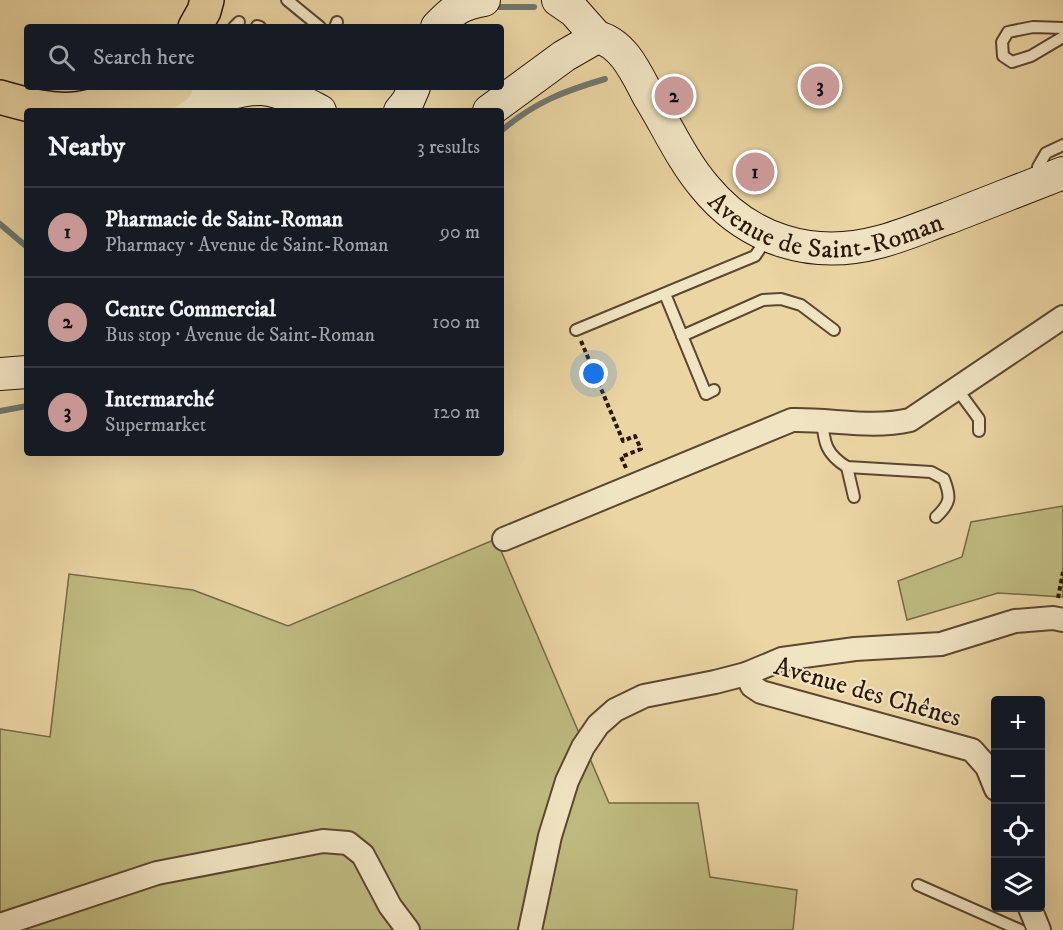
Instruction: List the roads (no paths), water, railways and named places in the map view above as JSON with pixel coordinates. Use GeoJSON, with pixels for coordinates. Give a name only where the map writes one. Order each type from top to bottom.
{"type":"FeatureCollection","features":[{"type":"Feature","properties":{"kind":"main road"},"geometry":{"type":"LineString","coordinates":[[197,24],[207,0]]}},
{"type":"Feature","properties":{"kind":"main road"},"geometry":{"type":"LineString","coordinates":[[86,108],[119,97],[169,91]]}},
{"type":"Feature","properties":{"kind":"main road"},"geometry":{"type":"LineString","coordinates":[[145,108],[169,91]]}},
{"type":"Feature","properties":{"kind":"main road"},"geometry":{"type":"LineString","coordinates":[[0,97],[39,108]]}},
{"type":"Feature","properties":{"kind":"main road"},"geometry":{"type":"LineString","coordinates":[[0,111],[24,121]]}},
{"type":"Feature","properties":{"kind":"street"},"geometry":{"type":"LineString","coordinates":[[440,24],[452,11],[469,3],[484,0]]}},
{"type":"Feature","properties":{"kind":"street","name":"Avenue de Saint-Roman"},"geometry":{"type":"LineString","coordinates":[[558,0],[574,11],[597,37],[607,39],[627,59],[702,185],[729,213],[750,228],[768,236],[802,247],[839,249],[863,246],[895,237],[1052,177]]}},
{"type":"Feature","properties":{"kind":"street"},"geometry":{"type":"LineString","coordinates":[[493,108],[564,56],[597,37]]}},
{"type":"Feature","properties":{"kind":"street"},"geometry":{"type":"LineString","coordinates":[[169,91],[216,90]]}},
{"type":"Feature","properties":{"kind":"street"},"geometry":{"type":"LineString","coordinates":[[267,90],[316,106]]}},
{"type":"Feature","properties":{"kind":"street"},"geometry":{"type":"LineString","coordinates":[[402,108],[413,90]]}},
{"type":"Feature","properties":{"kind":"street"},"geometry":{"type":"LineString","coordinates":[[504,539],[792,420],[822,420],[872,425],[910,420],[1063,317]]}},
{"type":"Feature","properties":{"kind":"street"},"geometry":{"type":"LineString","coordinates":[[0,374],[24,372]]}},
{"type":"Feature","properties":{"kind":"street"},"geometry":{"type":"LineString","coordinates":[[530,930],[550,836],[567,781],[583,747],[598,725],[615,710],[644,696],[746,674],[782,659],[855,649],[941,644],[1015,621],[1058,619]]}},
{"type":"Feature","properties":{"kind":"street","name":"Avenue des Chênes"},"geometry":{"type":"LineString","coordinates":[[746,674],[752,686],[761,692],[972,750],[987,767],[991,777]]}},
{"type":"Feature","properties":{"kind":"street"},"geometry":{"type":"LineString","coordinates":[[0,925],[157,873],[323,841],[348,843],[363,855],[390,906],[408,930]]}},
{"type":"Feature","properties":{"kind":"street"},"geometry":{"type":"LineString","coordinates":[[1031,912],[1033,930]]}},
{"type":"Feature","properties":{"kind":"lane"},"geometry":{"type":"LineString","coordinates":[[287,0],[316,24]]}},
{"type":"Feature","properties":{"kind":"lane"},"geometry":{"type":"LineString","coordinates":[[1063,28],[1033,27],[1008,32],[1002,42],[1003,56],[1012,62],[1030,56],[1063,37]]}},
{"type":"Feature","properties":{"kind":"lane"},"geometry":{"type":"LineString","coordinates":[[1052,177],[1038,167],[1046,153],[1063,144]]}},
{"type":"Feature","properties":{"kind":"lane"},"geometry":{"type":"LineString","coordinates":[[576,330],[755,256],[768,236]]}},
{"type":"Feature","properties":{"kind":"lane"},"geometry":{"type":"LineString","coordinates":[[665,294],[706,394],[714,390]]}},
{"type":"Feature","properties":{"kind":"lane"},"geometry":{"type":"LineString","coordinates":[[682,336],[762,300],[780,299],[801,305],[834,330]]}},
{"type":"Feature","properties":{"kind":"lane"},"geometry":{"type":"LineString","coordinates":[[957,389],[979,419],[979,431]]}},
{"type":"Feature","properties":{"kind":"lane"},"geometry":{"type":"LineString","coordinates":[[822,420],[824,443],[837,461],[847,467],[931,472],[944,479],[949,494],[946,508],[936,517]]}},
{"type":"Feature","properties":{"kind":"lane"},"geometry":{"type":"LineString","coordinates":[[847,467],[854,497]]}},
{"type":"Feature","properties":{"kind":"lane"},"geometry":{"type":"LineString","coordinates":[[918,885],[1033,930]]}},
{"type":"Feature","properties":{"kind":"waterway"},"geometry":{"type":"LineString","coordinates":[[492,7],[534,7]]}},
{"type":"Feature","properties":{"kind":"waterway"},"geometry":{"type":"LineString","coordinates":[[504,129],[526,112],[550,99],[605,79]]}},
{"type":"Feature","properties":{"kind":"waterway"},"geometry":{"type":"LineString","coordinates":[[0,224],[24,244]]}},
{"type":"Feature","properties":{"kind":"waterway"},"geometry":{"type":"LineString","coordinates":[[0,411],[24,407]]}},
{"type":"Feature","properties":{"kind":"place","name":"Intermarché"},"geometry":{"type":"Point","coordinates":[820,86]}},
{"type":"Feature","properties":{"kind":"place","name":"Centre Commercial"},"geometry":{"type":"Point","coordinates":[674,96]}},
{"type":"Feature","properties":{"kind":"place","name":"Pharmacie de Saint-Roman"},"geometry":{"type":"Point","coordinates":[755,172]}}]}
